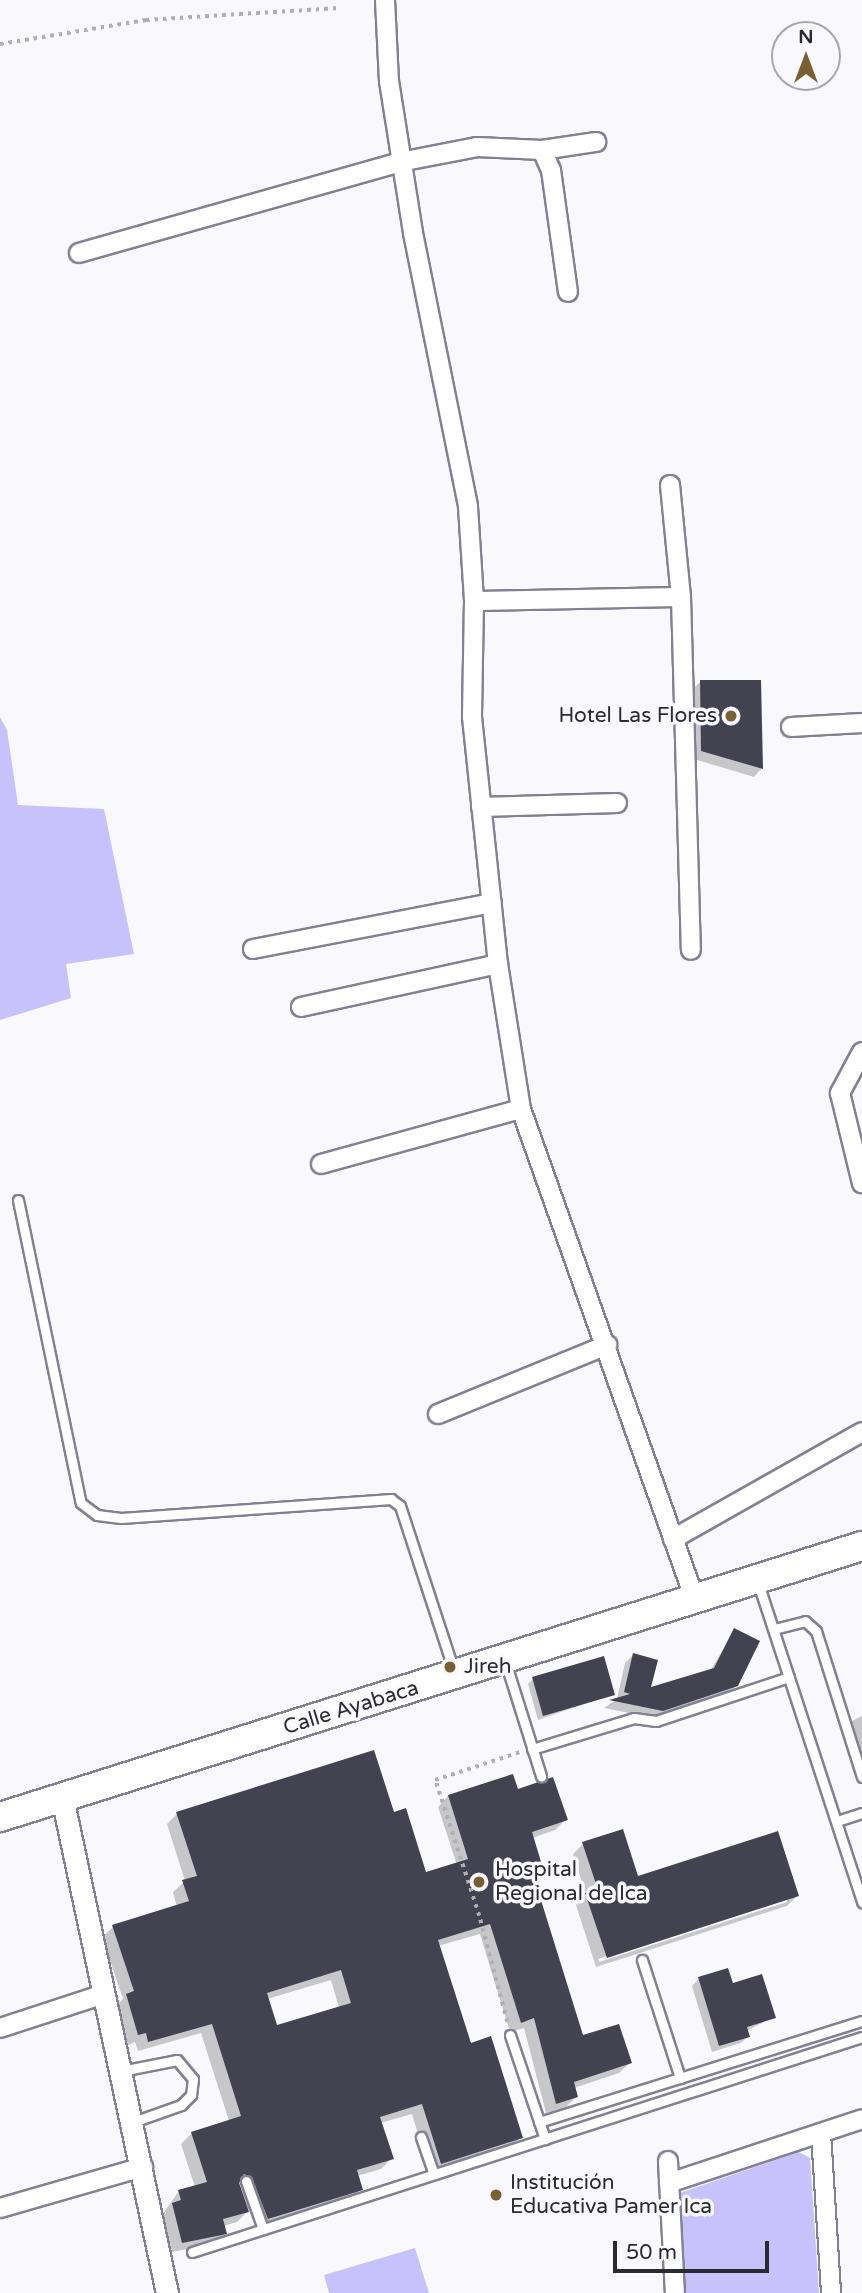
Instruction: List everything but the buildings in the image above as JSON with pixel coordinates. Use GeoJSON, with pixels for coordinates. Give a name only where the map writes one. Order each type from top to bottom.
{"type":"FeatureCollection","features":[{"type":"Feature","properties":{"kind":"main road","name":"Calle Ayabaca"},"geometry":{"type":"LineString","coordinates":[[0,1817],[456,1676],[694,1597],[862,1546]]}},
{"type":"Feature","properties":{"kind":"street"},"geometry":{"type":"LineString","coordinates":[[385,0],[389,80],[405,161],[413,233],[468,507],[474,601],[471,683],[481,807],[498,964],[521,1109],[607,1345],[694,1597]]}},
{"type":"Feature","properties":{"kind":"street"},"geometry":{"type":"LineString","coordinates":[[79,253],[405,161],[477,147],[542,150],[596,142]]}},
{"type":"Feature","properties":{"kind":"street"},"geometry":{"type":"LineString","coordinates":[[542,150],[551,170],[568,292]]}},
{"type":"Feature","properties":{"kind":"street"},"geometry":{"type":"LineString","coordinates":[[670,485],[681,597],[691,950]]}},
{"type":"Feature","properties":{"kind":"street"},"geometry":{"type":"LineString","coordinates":[[474,601],[681,597]]}},
{"type":"Feature","properties":{"kind":"street"},"geometry":{"type":"LineString","coordinates":[[791,727],[862,723]]}},
{"type":"Feature","properties":{"kind":"street"},"geometry":{"type":"LineString","coordinates":[[481,807],[617,803]]}},
{"type":"Feature","properties":{"kind":"street"},"geometry":{"type":"LineString","coordinates":[[253,950],[492,903]]}},
{"type":"Feature","properties":{"kind":"street"},"geometry":{"type":"LineString","coordinates":[[302,1007],[498,964]]}},
{"type":"Feature","properties":{"kind":"street"},"geometry":{"type":"LineString","coordinates":[[862,1052],[840,1093],[862,1183]]}},
{"type":"Feature","properties":{"kind":"street"},"geometry":{"type":"LineString","coordinates":[[321,1164],[521,1109]]}},
{"type":"Feature","properties":{"kind":"street"},"geometry":{"type":"LineString","coordinates":[[438,1414],[607,1345]]}},
{"type":"Feature","properties":{"kind":"street"},"geometry":{"type":"LineString","coordinates":[[673,1539],[862,1432]]}},
{"type":"Feature","properties":{"kind":"street"},"geometry":{"type":"LineString","coordinates":[[62,1797],[143,2167],[167,2293]]}},
{"type":"Feature","properties":{"kind":"street"},"geometry":{"type":"LineString","coordinates":[[0,2028],[104,1994]]}},
{"type":"Feature","properties":{"kind":"street"},"geometry":{"type":"LineString","coordinates":[[669,2183],[862,2119]]}},
{"type":"Feature","properties":{"kind":"street"},"geometry":{"type":"LineString","coordinates":[[821,2133],[831,2293]]}},
{"type":"Feature","properties":{"kind":"street"},"geometry":{"type":"LineString","coordinates":[[668,2161],[675,2293]]}},
{"type":"Feature","properties":{"kind":"street"},"geometry":{"type":"LineString","coordinates":[[0,2208],[143,2167]]}},
{"type":"Feature","properties":{"kind":"lane"},"geometry":{"type":"LineString","coordinates":[[18,1200],[81,1503],[97,1515],[121,1518],[390,1500],[400,1506],[456,1676]]}},
{"type":"Feature","properties":{"kind":"lane"},"geometry":{"type":"LineString","coordinates":[[757,1578],[862,1902]]}},
{"type":"Feature","properties":{"kind":"lane"},"geometry":{"type":"LineString","coordinates":[[774,1629],[805,1621],[816,1631],[862,1777]]}},
{"type":"Feature","properties":{"kind":"lane"},"geometry":{"type":"LineString","coordinates":[[504,1660],[541,1776]]}},
{"type":"Feature","properties":{"kind":"lane"},"geometry":{"type":"LineString","coordinates":[[532,1749],[634,1718],[656,1721],[789,1677]]}},
{"type":"Feature","properties":{"kind":"lane"},"geometry":{"type":"LineString","coordinates":[[837,1821],[862,1813]]}},
{"type":"Feature","properties":{"kind":"lane"},"geometry":{"type":"LineString","coordinates":[[642,1960],[680,2078]]}},
{"type":"Feature","properties":{"kind":"lane"},"geometry":{"type":"LineString","coordinates":[[539,2122],[862,2021]]}},
{"type":"Feature","properties":{"kind":"lane"},"geometry":{"type":"LineString","coordinates":[[510,2035],[545,2139]]}},
{"type":"Feature","properties":{"kind":"lane"},"geometry":{"type":"LineString","coordinates":[[191,2252],[862,2037]]}},
{"type":"Feature","properties":{"kind":"lane"},"geometry":{"type":"LineString","coordinates":[[121,2071],[177,2060],[193,2078],[191,2095],[181,2105],[132,2122]]}},
{"type":"Feature","properties":{"kind":"lane"},"geometry":{"type":"LineString","coordinates":[[421,2137],[434,2174]]}},
{"type":"Feature","properties":{"kind":"lane"},"geometry":{"type":"LineString","coordinates":[[246,2182],[263,2229]]}},
{"type":"Feature","properties":{"kind":"path"},"geometry":{"type":"LineString","coordinates":[[0,44],[146,20],[339,8]]}},
{"type":"Feature","properties":{"kind":"path"},"geometry":{"type":"LineString","coordinates":[[510,2035],[479,1916],[435,1780],[532,1749]]}},
{"type":"Feature","properties":{"kind":"shaded area"},"geometry":{"type":"Polygon","coordinates":[[[0,717],[7,730],[18,805],[104,809],[134,954],[66,964],[71,998],[0,1020],[0,717]]]}},
{"type":"Feature","properties":{"kind":"shaded area"},"geometry":{"type":"Polygon","coordinates":[[[799,2152],[810,2158],[819,2293],[680,2293],[674,2195],[799,2152]]]}},
{"type":"Feature","properties":{"kind":"shaded area"},"geometry":{"type":"Polygon","coordinates":[[[415,2248],[429,2293],[329,2293],[324,2275],[415,2248]]]}},
{"type":"Feature","properties":{"kind":"place","name":"Hotel Las Flores"},"geometry":{"type":"Point","coordinates":[731,716]}},
{"type":"Feature","properties":{"kind":"place","name":"Jireh"},"geometry":{"type":"Point","coordinates":[450,1667]}},
{"type":"Feature","properties":{"kind":"place","name":"Hospital Regional de Ica"},"geometry":{"type":"Point","coordinates":[479,1882]}},
{"type":"Feature","properties":{"kind":"place","name":"Institución Educativa Pamer Ica"},"geometry":{"type":"Point","coordinates":[496,2195]}}]}
